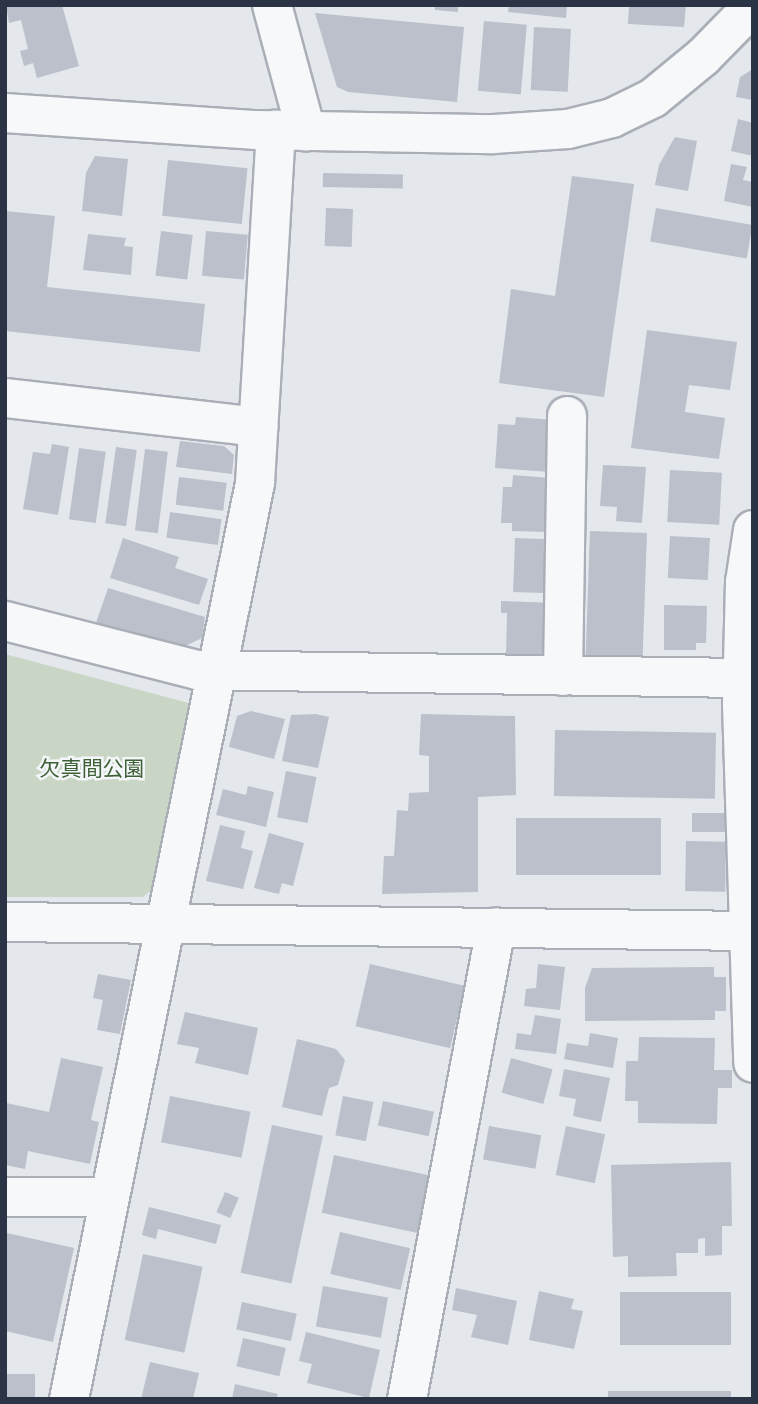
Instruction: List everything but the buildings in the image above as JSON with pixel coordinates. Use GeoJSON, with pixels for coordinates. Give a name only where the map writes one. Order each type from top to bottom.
{"type":"FeatureCollection","features":[{"type":"Feature","properties":{"kind":"street"},"geometry":{"type":"LineString","coordinates":[[69,1399],[168,923],[255,482],[258,427],[291,131],[272,5]]}},
{"type":"Feature","properties":{"kind":"street"},"geometry":{"type":"LineString","coordinates":[[5,113],[291,131],[493,134],[591,124],[653,98],[703,57],[753,6]]}},
{"type":"Feature","properties":{"kind":"street"},"geometry":{"type":"LineString","coordinates":[[5,398],[258,427]]}},
{"type":"Feature","properties":{"kind":"street"},"geometry":{"type":"LineString","coordinates":[[564,676],[567,416]]}},
{"type":"Feature","properties":{"kind":"street"},"geometry":{"type":"LineString","coordinates":[[753,530],[745,582],[742,678],[753,1063]]}},
{"type":"Feature","properties":{"kind":"street"},"geometry":{"type":"LineString","coordinates":[[5,621],[197,670],[742,678]]}},
{"type":"Feature","properties":{"kind":"street"},"geometry":{"type":"LineString","coordinates":[[5,922],[751,931]]}},
{"type":"Feature","properties":{"kind":"street"},"geometry":{"type":"LineString","coordinates":[[407,1399],[496,927]]}},
{"type":"Feature","properties":{"kind":"street"},"geometry":{"type":"LineString","coordinates":[[5,1197],[110,1197]]}},
{"type":"Feature","properties":{"kind":"green space","name":"欠真間公園"},"geometry":{"type":"Polygon","coordinates":[[[5,654],[196,705],[159,884],[143,897],[5,897],[5,654]]]}}]}
